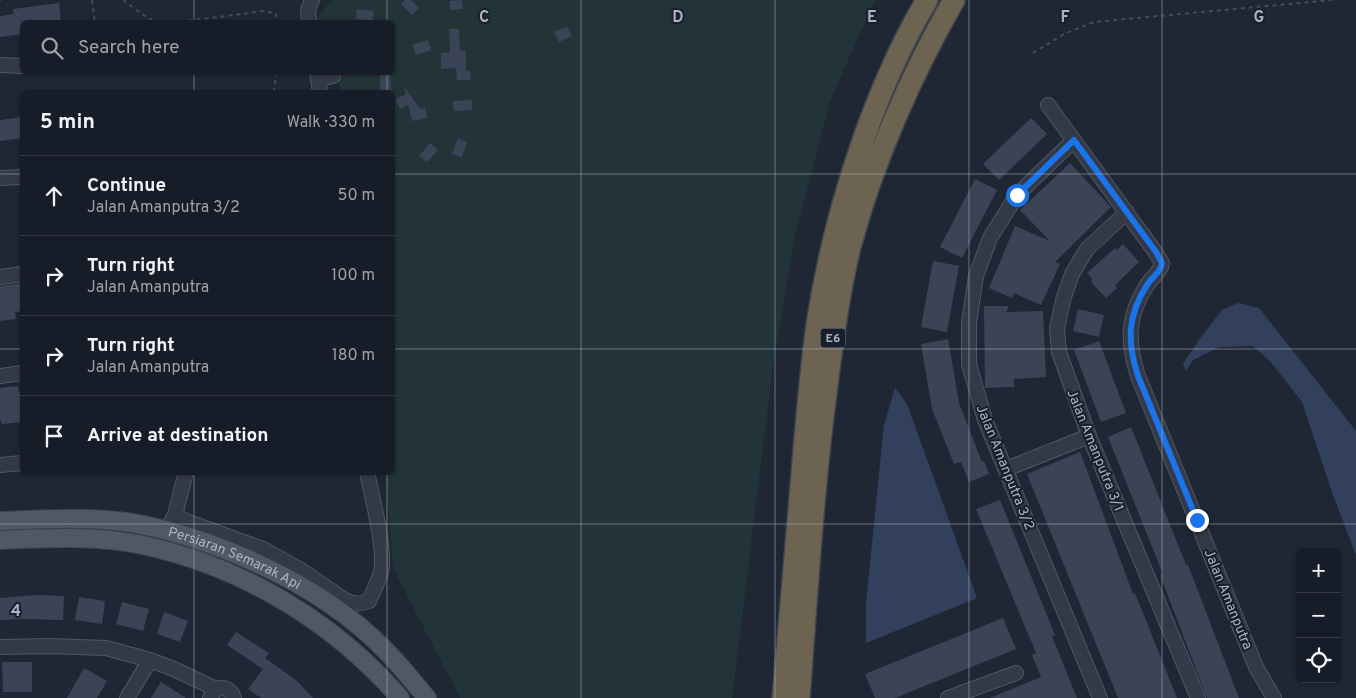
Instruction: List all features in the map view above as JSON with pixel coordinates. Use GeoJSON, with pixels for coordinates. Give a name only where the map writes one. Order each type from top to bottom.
{"type":"FeatureCollection","features":[{"type":"Feature","properties":{"kind":"highway","name":"E6"},"geometry":{"type":"LineString","coordinates":[[783,698],[807,420],[818,324],[833,244],[855,164],[880,98],[909,30],[927,0]]}},
{"type":"Feature","properties":{"kind":"highway","name":"E6"},"geometry":{"type":"LineString","coordinates":[[798,698],[821,432],[834,326],[850,247],[875,171],[901,105],[930,41],[954,0]]}},
{"type":"Feature","properties":{"kind":"main road","name":"Persiaran Semarak Api"},"geometry":{"type":"LineString","coordinates":[[0,521],[95,520],[172,522],[257,562],[324,599],[387,652],[427,698]]}},
{"type":"Feature","properties":{"kind":"main road","name":"Persiaran Semarak Api"},"geometry":{"type":"LineString","coordinates":[[0,540],[73,538],[112,541],[147,546],[197,560],[248,581],[285,601],[356,653],[400,698]]}},
{"type":"Feature","properties":{"kind":"street"},"geometry":{"type":"LineString","coordinates":[[309,20],[308,10],[312,0]]}},
{"type":"Feature","properties":{"kind":"street"},"geometry":{"type":"LineString","coordinates":[[0,65],[20,66]]}},
{"type":"Feature","properties":{"kind":"street"},"geometry":{"type":"LineString","coordinates":[[319,81],[333,76]]}},
{"type":"Feature","properties":{"kind":"street","name":"Jalan Amanputra"},"geometry":{"type":"LineString","coordinates":[[1048,105],[1156,252],[1162,266],[1147,284],[1135,307],[1130,337],[1132,357],[1256,667],[1274,698]]}},
{"type":"Feature","properties":{"kind":"street","name":"Jalan Amanputra 3/2"},"geometry":{"type":"LineString","coordinates":[[1074,140],[1017,195],[990,238],[976,276],[968,323],[969,364],[985,420],[1100,698]]}},
{"type":"Feature","properties":{"kind":"street"},"geometry":{"type":"LineString","coordinates":[[0,178],[20,177]]}},
{"type":"Feature","properties":{"kind":"street","name":"Jalan Amanputra 3/1"},"geometry":{"type":"LineString","coordinates":[[1126,212],[1087,250],[1072,274],[1063,300],[1057,329],[1059,352],[1089,436],[1198,698]]}},
{"type":"Feature","properties":{"kind":"street"},"geometry":{"type":"LineString","coordinates":[[0,277],[20,274]]}},
{"type":"Feature","properties":{"kind":"street"},"geometry":{"type":"LineString","coordinates":[[0,376],[20,372]]}},
{"type":"Feature","properties":{"kind":"street"},"geometry":{"type":"LineString","coordinates":[[1006,469],[1089,436]]}},
{"type":"Feature","properties":{"kind":"street"},"geometry":{"type":"LineString","coordinates":[[0,465],[20,462]]}},
{"type":"Feature","properties":{"kind":"street"},"geometry":{"type":"LineString","coordinates":[[185,475],[172,522],[186,522],[263,549],[301,570],[352,604],[361,604],[369,601],[381,572],[378,532],[368,475]]}},
{"type":"Feature","properties":{"kind":"street"},"geometry":{"type":"LineString","coordinates":[[0,647],[106,648],[150,660],[174,669],[213,694],[227,689],[235,698]]}},
{"type":"Feature","properties":{"kind":"street"},"geometry":{"type":"LineString","coordinates":[[127,698],[150,660]]}},
{"type":"Feature","properties":{"kind":"street"},"geometry":{"type":"LineString","coordinates":[[948,698],[1016,673]]}},
{"type":"Feature","properties":{"kind":"path"},"geometry":{"type":"LineString","coordinates":[[92,0],[95,20]]}},
{"type":"Feature","properties":{"kind":"path"},"geometry":{"type":"LineString","coordinates":[[123,0],[153,20]]}},
{"type":"Feature","properties":{"kind":"path"},"geometry":{"type":"LineString","coordinates":[[1033,53],[1064,34],[1094,22],[1332,0]]}},
{"type":"Feature","properties":{"kind":"path"},"geometry":{"type":"LineString","coordinates":[[191,20],[265,11],[276,14],[277,20]]}},
{"type":"Feature","properties":{"kind":"path"},"geometry":{"type":"LineString","coordinates":[[274,90],[276,75]]}},
{"type":"Feature","properties":{"kind":"shaded area"},"geometry":{"type":"Polygon","coordinates":[[[331,0],[875,0],[830,101],[795,236],[774,359],[732,698],[460,698],[393,568],[386,475],[395,475],[395,90],[341,90],[336,75],[395,75],[395,20],[316,20],[331,0]]]}},
{"type":"Feature","properties":{"kind":"water"},"geometry":{"type":"Polygon","coordinates":[[[1238,303],[1259,308],[1356,431],[1356,555],[1333,495],[1302,402],[1271,362],[1253,346],[1219,347],[1193,360],[1186,371],[1183,364],[1201,337],[1222,310],[1238,303]]]}},
{"type":"Feature","properties":{"kind":"water"},"geometry":{"type":"Polygon","coordinates":[[[895,388],[907,404],[977,598],[866,643],[866,603],[884,425],[895,388]]]}},
{"type":"Feature","properties":{"kind":"building"},"geometry":{"type":"Polygon","coordinates":[[[405,0],[411,0],[419,8],[412,15],[401,4],[405,0]]]}},
{"type":"Feature","properties":{"kind":"building"},"geometry":{"type":"Polygon","coordinates":[[[462,0],[463,9],[450,10],[450,1],[462,0]]]}},
{"type":"Feature","properties":{"kind":"building"},"geometry":{"type":"Polygon","coordinates":[[[59,3],[61,20],[20,20],[20,34],[0,37],[0,16],[14,14],[13,9],[59,3]]]}},
{"type":"Feature","properties":{"kind":"building"},"geometry":{"type":"Polygon","coordinates":[[[357,9],[374,11],[372,20],[356,19],[357,9]]]}},
{"type":"Feature","properties":{"kind":"building"},"geometry":{"type":"Polygon","coordinates":[[[567,26],[572,36],[559,42],[554,32],[567,26]]]}},
{"type":"Feature","properties":{"kind":"building"},"geometry":{"type":"Polygon","coordinates":[[[449,29],[459,29],[460,51],[466,51],[466,71],[470,71],[471,80],[457,80],[456,68],[441,69],[441,53],[450,52],[449,29]]]}},
{"type":"Feature","properties":{"kind":"building"},"geometry":{"type":"Polygon","coordinates":[[[428,40],[431,50],[416,55],[412,45],[428,40]]]}},
{"type":"Feature","properties":{"kind":"building"},"geometry":{"type":"Polygon","coordinates":[[[380,75],[390,75],[391,90],[380,90],[380,75]]]}},
{"type":"Feature","properties":{"kind":"building"},"geometry":{"type":"Polygon","coordinates":[[[404,86],[420,109],[425,108],[428,118],[412,121],[408,105],[401,109],[395,100],[406,94],[404,86]]]}},
{"type":"Feature","properties":{"kind":"building"},"geometry":{"type":"Polygon","coordinates":[[[472,100],[472,110],[454,111],[453,101],[472,100]]]}},
{"type":"Feature","properties":{"kind":"building"},"geometry":{"type":"Polygon","coordinates":[[[20,117],[20,138],[0,141],[0,120],[20,117]]]}},
{"type":"Feature","properties":{"kind":"building"},"geometry":{"type":"Polygon","coordinates":[[[1031,118],[1047,134],[999,180],[983,164],[1031,118]]]}},
{"type":"Feature","properties":{"kind":"building"},"geometry":{"type":"Polygon","coordinates":[[[458,138],[467,142],[462,157],[452,154],[458,138]]]}},
{"type":"Feature","properties":{"kind":"building"},"geometry":{"type":"Polygon","coordinates":[[[430,143],[438,150],[427,162],[419,156],[430,143]]]}},
{"type":"Feature","properties":{"kind":"building"},"geometry":{"type":"Polygon","coordinates":[[[1070,163],[1111,207],[1055,262],[1060,264],[1041,305],[1014,293],[1012,298],[989,288],[1015,226],[1050,241],[1020,210],[1070,163]]]}},
{"type":"Feature","properties":{"kind":"building"},"geometry":{"type":"Polygon","coordinates":[[[975,179],[997,190],[962,258],[940,247],[975,179]]]}},
{"type":"Feature","properties":{"kind":"building"},"geometry":{"type":"Polygon","coordinates":[[[1123,244],[1139,262],[1115,285],[1117,288],[1106,298],[1091,282],[1092,278],[1087,273],[1115,248],[1117,250],[1123,244]]]}},
{"type":"Feature","properties":{"kind":"building"},"geometry":{"type":"Polygon","coordinates":[[[933,261],[959,266],[947,332],[921,327],[933,261]]]}},
{"type":"Feature","properties":{"kind":"building"},"geometry":{"type":"Polygon","coordinates":[[[20,283],[20,311],[15,312],[16,319],[0,321],[0,286],[20,283]]]}},
{"type":"Feature","properties":{"kind":"building"},"geometry":{"type":"Polygon","coordinates":[[[984,306],[1009,306],[1006,312],[1043,311],[1046,377],[1014,379],[1014,387],[985,388],[984,306]]]}},
{"type":"Feature","properties":{"kind":"building"},"geometry":{"type":"Polygon","coordinates":[[[1078,309],[1104,315],[1099,337],[1073,331],[1078,309]]]}},
{"type":"Feature","properties":{"kind":"building"},"geometry":{"type":"Polygon","coordinates":[[[948,339],[959,403],[982,462],[984,461],[989,474],[969,482],[961,462],[954,464],[932,409],[921,344],[948,339]]]}},
{"type":"Feature","properties":{"kind":"building"},"geometry":{"type":"Polygon","coordinates":[[[1099,341],[1126,413],[1101,422],[1074,350],[1099,341]]]}},
{"type":"Feature","properties":{"kind":"building"},"geometry":{"type":"Polygon","coordinates":[[[18,386],[20,393],[20,422],[2,424],[0,419],[0,388],[18,386]]]}},
{"type":"Feature","properties":{"kind":"building"},"geometry":{"type":"Polygon","coordinates":[[[1131,427],[1186,565],[1188,565],[1239,698],[1207,698],[1160,575],[1163,574],[1108,437],[1131,427]]]}},
{"type":"Feature","properties":{"kind":"building"},"geometry":{"type":"Polygon","coordinates":[[[1080,452],[1133,594],[1135,593],[1177,698],[1118,698],[1027,474],[1080,452]]]}},
{"type":"Feature","properties":{"kind":"building"},"geometry":{"type":"Polygon","coordinates":[[[1000,500],[1055,635],[1052,636],[1077,698],[990,698],[1041,677],[1032,655],[1036,653],[976,509],[1000,500]]]}},
{"type":"Feature","properties":{"kind":"building"},"geometry":{"type":"Polygon","coordinates":[[[36,595],[64,596],[63,620],[0,620],[0,598],[36,595]]]}},
{"type":"Feature","properties":{"kind":"building"},"geometry":{"type":"Polygon","coordinates":[[[79,597],[105,601],[102,624],[75,620],[79,597]]]}},
{"type":"Feature","properties":{"kind":"building"},"geometry":{"type":"Polygon","coordinates":[[[122,602],[149,609],[143,631],[116,624],[122,602]]]}},
{"type":"Feature","properties":{"kind":"building"},"geometry":{"type":"Polygon","coordinates":[[[164,612],[188,621],[180,642],[157,634],[164,612]]]}},
{"type":"Feature","properties":{"kind":"building"},"geometry":{"type":"Polygon","coordinates":[[[1003,618],[1016,649],[895,698],[875,698],[865,674],[1003,618]]]}},
{"type":"Feature","properties":{"kind":"building"},"geometry":{"type":"Polygon","coordinates":[[[236,632],[269,653],[265,658],[296,680],[313,698],[261,698],[248,689],[263,669],[227,645],[236,632]]]}},
{"type":"Feature","properties":{"kind":"building"},"geometry":{"type":"Polygon","coordinates":[[[2,662],[32,662],[32,692],[3,692],[2,662]]]}},
{"type":"Feature","properties":{"kind":"building"},"geometry":{"type":"Polygon","coordinates":[[[84,668],[107,681],[97,698],[67,698],[84,668]]]}},
{"type":"Feature","properties":{"kind":"building"},"geometry":{"type":"Polygon","coordinates":[[[161,682],[186,698],[151,698],[161,682]]]}},
{"type":"Feature","properties":{"kind":"route"},"geometry":{"type":"LineString","coordinates":[[1017,195],[1074,140],[1156,252],[1162,266],[1147,284],[1135,307],[1130,337],[1132,357],[1197,520]]}}]}
